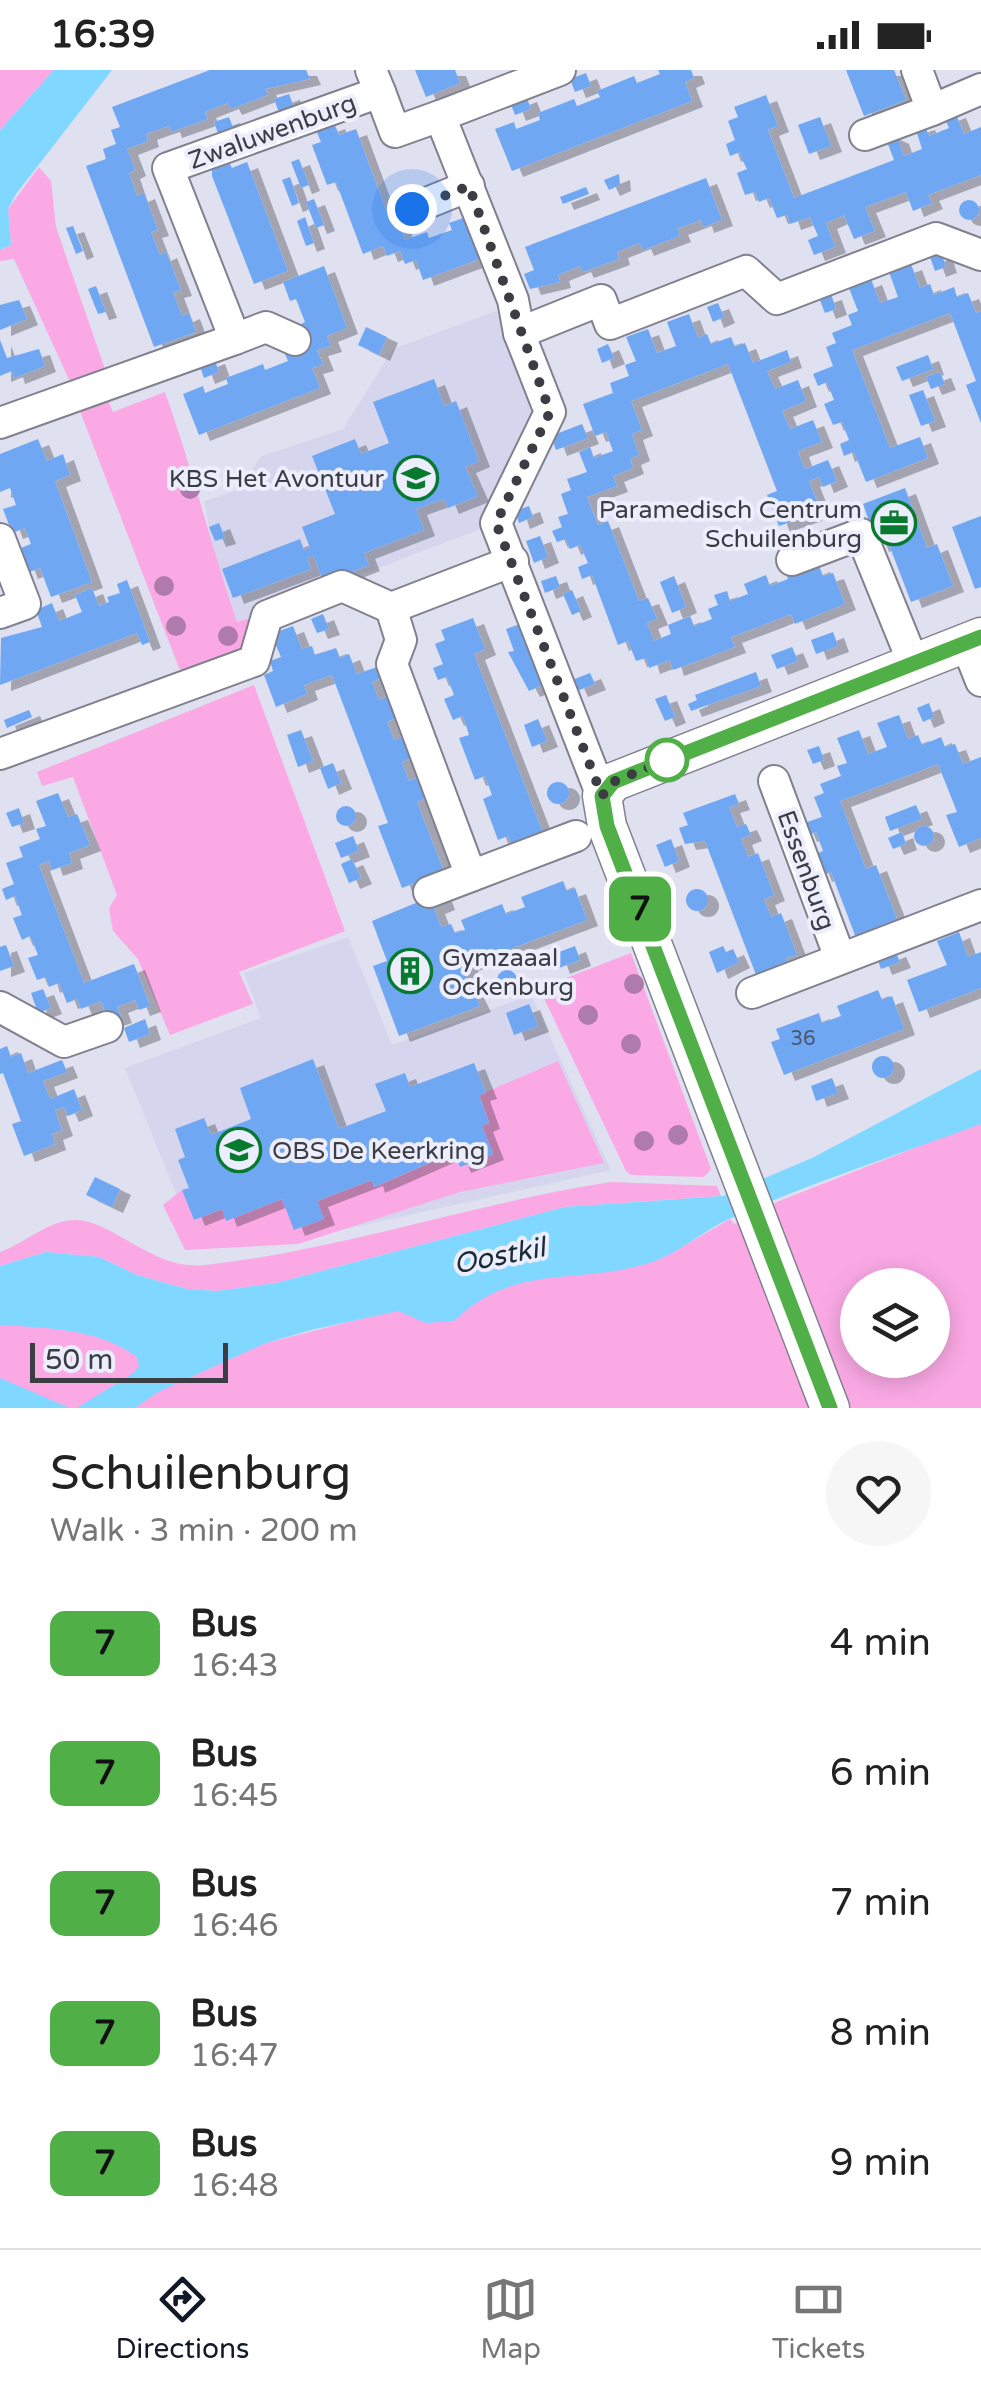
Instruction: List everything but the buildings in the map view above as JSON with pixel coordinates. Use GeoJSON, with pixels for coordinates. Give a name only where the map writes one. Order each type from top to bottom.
{"type":"FeatureCollection","features":[{"type":"Feature","properties":{"kind":"street","name":"Zwaluwenburg"},"geometry":{"type":"LineString","coordinates":[[235,339],[168,168],[375,81],[395,132],[560,70]]}},
{"type":"Feature","properties":{"kind":"street"},"geometry":{"type":"LineString","coordinates":[[917,70],[932,110]]}},
{"type":"Feature","properties":{"kind":"street"},"geometry":{"type":"LineString","coordinates":[[865,135],[981,90]]}},
{"type":"Feature","properties":{"kind":"street"},"geometry":{"type":"LineString","coordinates":[[440,116],[512,300],[520,333],[550,412],[496,523],[602,796],[607,826],[830,1408]]}},
{"type":"Feature","properties":{"kind":"street"},"geometry":{"type":"LineString","coordinates":[[412,209],[469,186]]}},
{"type":"Feature","properties":{"kind":"street"},"geometry":{"type":"LineString","coordinates":[[520,333],[601,300],[610,324],[746,271],[777,299],[936,238],[981,255]]}},
{"type":"Feature","properties":{"kind":"street"},"geometry":{"type":"LineString","coordinates":[[0,423],[266,326],[296,340]]}},
{"type":"Feature","properties":{"kind":"street"},"geometry":{"type":"LineString","coordinates":[[792,560],[862,534],[913,662]]}},
{"type":"Feature","properties":{"kind":"street"},"geometry":{"type":"LineString","coordinates":[[0,539],[25,604],[0,614]]}},
{"type":"Feature","properties":{"kind":"street"},"geometry":{"type":"LineString","coordinates":[[0,754],[254,661],[266,616],[342,586],[390,608],[512,560]]}},
{"type":"Feature","properties":{"kind":"street"},"geometry":{"type":"LineString","coordinates":[[390,608],[401,640],[392,664],[472,876]]}},
{"type":"Feature","properties":{"kind":"street"},"geometry":{"type":"LineString","coordinates":[[602,796],[613,782],[974,640],[981,681]]}},
{"type":"Feature","properties":{"kind":"street","name":"Essenburg"},"geometry":{"type":"LineString","coordinates":[[774,781],[840,958]]}},
{"type":"Feature","properties":{"kind":"street"},"geometry":{"type":"LineString","coordinates":[[428,892],[576,836]]}},
{"type":"Feature","properties":{"kind":"street","name":"Essenburg"},"geometry":{"type":"LineString","coordinates":[[752,993],[981,905]]}},
{"type":"Feature","properties":{"kind":"street"},"geometry":{"type":"LineString","coordinates":[[0,1007],[64,1042],[107,1026]]}},
{"type":"Feature","properties":{"kind":"shaded area"},"geometry":{"type":"Polygon","coordinates":[[[0,70],[54,70],[0,130],[0,70]]]}},
{"type":"Feature","properties":{"kind":"shaded area"},"geometry":{"type":"Polygon","coordinates":[[[39,167],[51,181],[56,227],[106,372],[71,384],[14,259],[0,261],[0,250],[11,245],[8,209],[39,167]]]}},
{"type":"Feature","properties":{"kind":"shaded area"},"geometry":{"type":"Polygon","coordinates":[[[496,311],[537,408],[483,528],[237,622],[213,549],[204,501],[241,489],[260,457],[343,429],[393,349],[496,311]]]}},
{"type":"Feature","properties":{"kind":"shaded area"},"geometry":{"type":"Polygon","coordinates":[[[165,392],[237,622],[264,613],[245,656],[188,675],[179,668],[78,406],[106,395],[113,412],[165,392]]]}},
{"type":"Feature","properties":{"kind":"shaded area"},"geometry":{"type":"Polygon","coordinates":[[[254,685],[345,931],[239,972],[253,1004],[170,1035],[138,959],[113,931],[109,908],[117,895],[73,777],[42,786],[37,772],[254,685]]]}},
{"type":"Feature","properties":{"kind":"shaded area"},"geometry":{"type":"Polygon","coordinates":[[[348,937],[392,1045],[531,995],[611,1170],[288,1242],[195,1240],[125,1068],[261,1018],[244,973],[348,937]]]}},
{"type":"Feature","properties":{"kind":"shaded area"},"geometry":{"type":"Polygon","coordinates":[[[631,953],[711,1169],[704,1177],[631,1175],[626,1171],[541,992],[545,986],[631,953]]]}},
{"type":"Feature","properties":{"kind":"shaded area"},"geometry":{"type":"Polygon","coordinates":[[[558,1061],[604,1163],[460,1192],[298,1244],[185,1250],[163,1205],[182,1190],[194,1220],[222,1209],[227,1220],[282,1199],[295,1230],[323,1219],[317,1201],[372,1180],[375,1187],[454,1152],[460,1167],[492,1155],[482,1126],[489,1123],[479,1095],[558,1061]]]}},
{"type":"Feature","properties":{"kind":"shaded area"},"geometry":{"type":"Polygon","coordinates":[[[981,1122],[981,1408],[0,1408],[0,1311],[244,1352],[266,1343],[510,1281],[680,1248],[730,1219],[734,1224],[779,1201],[981,1122]]]}},
{"type":"Feature","properties":{"kind":"shaded area"},"geometry":{"type":"Polygon","coordinates":[[[611,1182],[717,1186],[721,1196],[565,1207],[276,1283],[217,1291],[187,1289],[137,1275],[99,1257],[46,1252],[0,1266],[0,1252],[67,1221],[92,1223],[169,1261],[205,1265],[307,1249],[611,1182]]]}},
{"type":"Feature","properties":{"kind":"water"},"geometry":{"type":"Polygon","coordinates":[[[54,70],[112,70],[16,194],[8,209],[11,245],[0,250],[0,130],[54,70]]]}},
{"type":"Feature","properties":{"kind":"water","name":"Oostkil"},"geometry":{"type":"Polygon","coordinates":[[[981,1069],[981,1124],[760,1206],[719,1224],[655,1261],[628,1269],[526,1282],[477,1302],[454,1321],[426,1323],[398,1311],[311,1330],[266,1343],[158,1392],[135,1408],[77,1408],[139,1366],[137,1357],[122,1347],[71,1331],[0,1325],[0,1266],[46,1252],[99,1257],[137,1275],[187,1289],[217,1291],[276,1283],[565,1207],[723,1196],[812,1158],[981,1069]]]}},
{"type":"Feature","properties":{"kind":"water"},"geometry":{"type":"Polygon","coordinates":[[[0,1378],[70,1408],[0,1408],[0,1378]]]}},
{"type":"Feature","properties":{"kind":"bus line","name":"7"},"geometry":{"type":"LineString","coordinates":[[830,1408],[607,826],[601,809],[602,796],[613,782],[981,637]]}},
{"type":"Feature","properties":{"kind":"place","name":"KBS Het Avontuur"},"geometry":{"type":"Point","coordinates":[416,478]}},
{"type":"Feature","properties":{"kind":"place","name":"Paramedisch Centrum Schuilenburg"},"geometry":{"type":"Point","coordinates":[894,523]}},
{"type":"Feature","properties":{"kind":"place","name":"Gymzaaal Ockenburg"},"geometry":{"type":"Point","coordinates":[410,971]}},
{"type":"Feature","properties":{"kind":"place","name":"OBS De Keerkring"},"geometry":{"type":"Point","coordinates":[239,1150]}},
{"type":"Feature","properties":{"kind":"route"},"geometry":{"type":"LineString","coordinates":[[412,209],[469,186],[550,412],[496,523],[602,796],[613,782],[667,760]]}}]}
